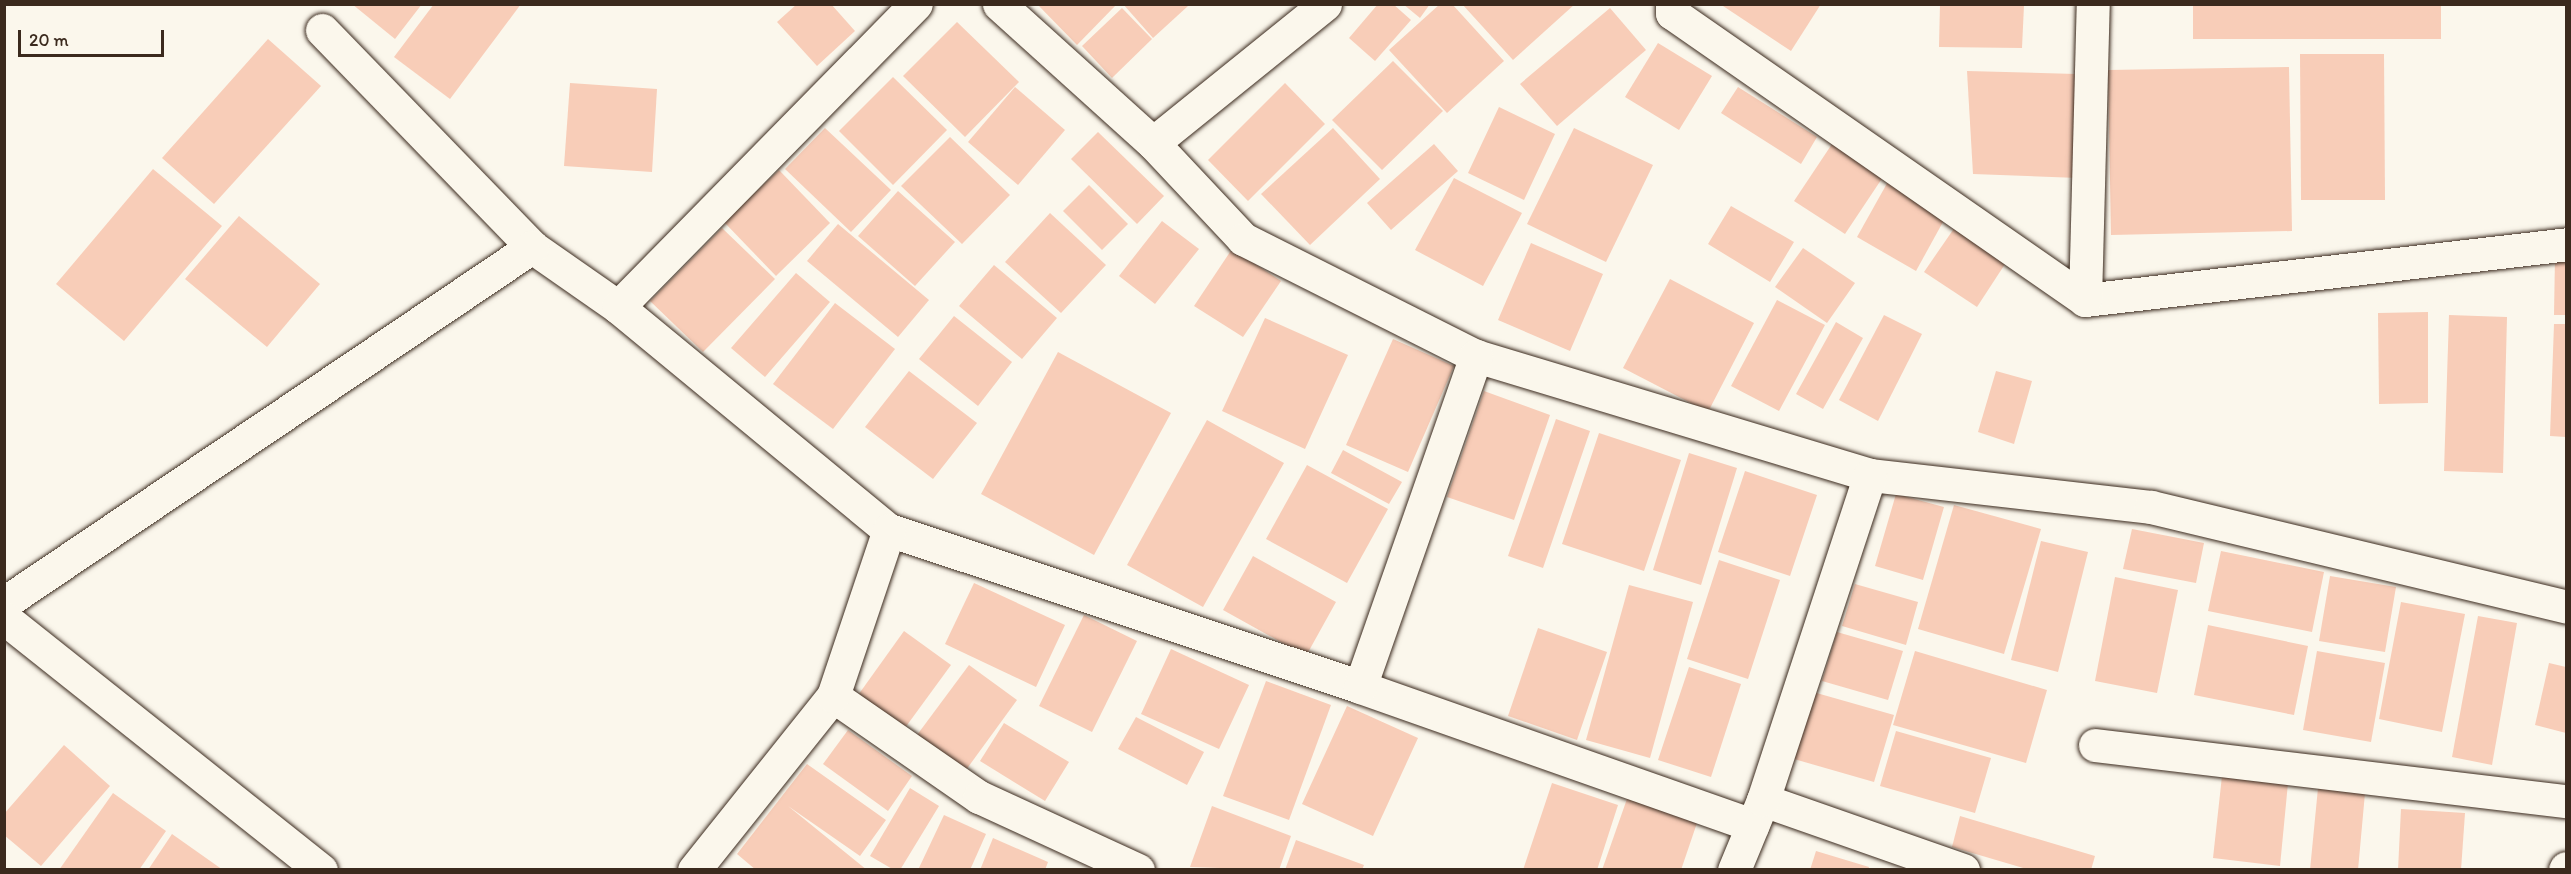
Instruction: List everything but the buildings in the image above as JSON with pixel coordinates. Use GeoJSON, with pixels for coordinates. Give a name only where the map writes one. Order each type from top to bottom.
{"type":"FeatureCollection","features":[{"type":"Feature","properties":{"kind":"street"},"geometry":{"type":"LineString","coordinates":[[618,308],[916,4]]}},
{"type":"Feature","properties":{"kind":"street"},"geometry":{"type":"LineString","coordinates":[[999,4],[1153,142],[1243,239],[1476,356],[1870,475],[2151,507],[2566,608]]}},
{"type":"Feature","properties":{"kind":"street"},"geometry":{"type":"LineString","coordinates":[[1153,142],[1325,4]]}},
{"type":"Feature","properties":{"kind":"street"},"geometry":{"type":"LineString","coordinates":[[1672,4],[1672,13],[2085,300],[2566,244]]}},
{"type":"Feature","properties":{"kind":"street"},"geometry":{"type":"LineString","coordinates":[[2085,300],[2093,4]]}},
{"type":"Feature","properties":{"kind":"street"},"geometry":{"type":"LineString","coordinates":[[322,30],[532,247],[618,308],[889,530],[1360,687],[1758,812],[1963,870]]}},
{"type":"Feature","properties":{"kind":"street"},"geometry":{"type":"LineString","coordinates":[[4,603],[532,247]]}},
{"type":"Feature","properties":{"kind":"street"},"geometry":{"type":"LineString","coordinates":[[1360,687],[1476,356]]}},
{"type":"Feature","properties":{"kind":"street"},"geometry":{"type":"LineString","coordinates":[[1734,870],[1758,812],[1870,475]]}},
{"type":"Feature","properties":{"kind":"street"},"geometry":{"type":"LineString","coordinates":[[694,870],[833,696],[889,530]]}},
{"type":"Feature","properties":{"kind":"street"},"geometry":{"type":"LineString","coordinates":[[4,618],[321,870]]}},
{"type":"Feature","properties":{"kind":"street"},"geometry":{"type":"LineString","coordinates":[[833,696],[979,797],[1138,870]]}},
{"type":"Feature","properties":{"kind":"street"},"geometry":{"type":"LineString","coordinates":[[2095,744],[2566,801]]}}]}
